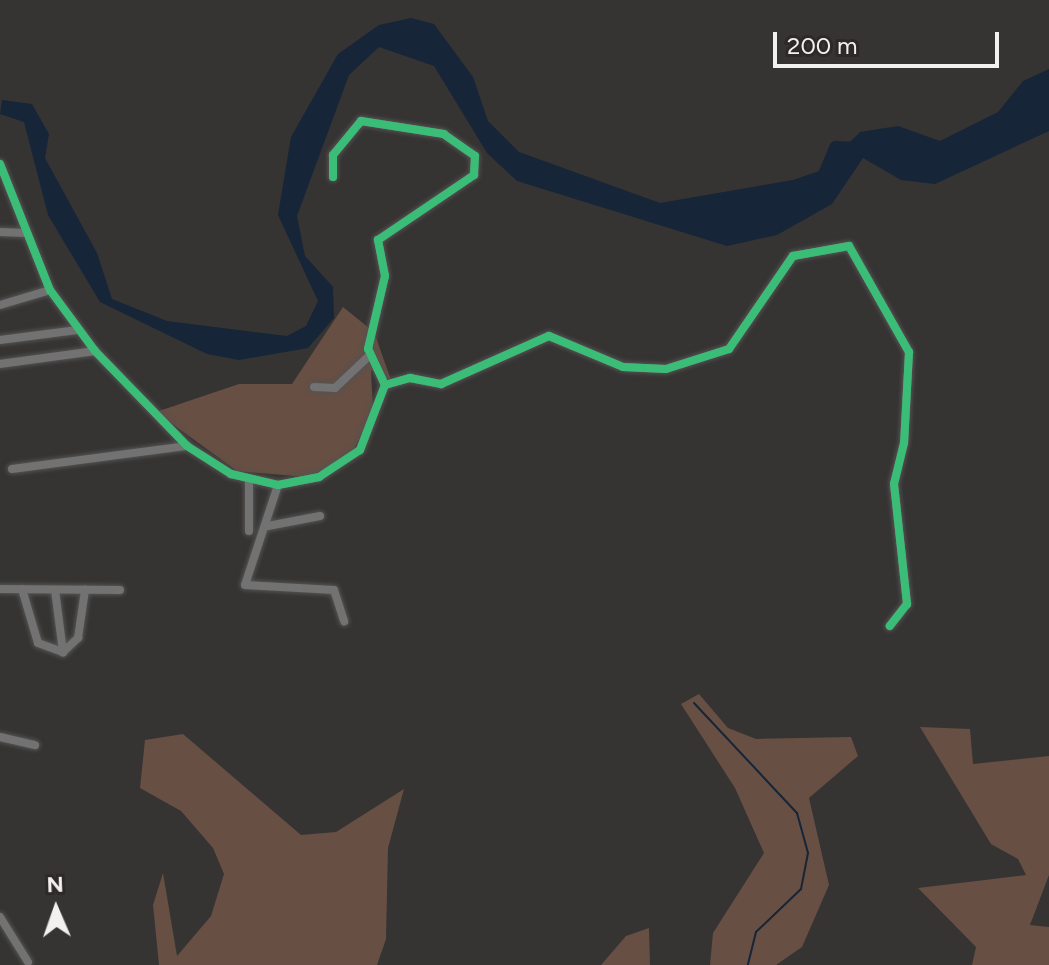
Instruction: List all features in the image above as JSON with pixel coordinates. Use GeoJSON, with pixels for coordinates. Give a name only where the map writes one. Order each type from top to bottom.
{"type":"FeatureCollection","features":[{"type":"Feature","properties":{"kind":"street"},"geometry":{"type":"LineString","coordinates":[[314,387],[335,388],[369,356],[385,276],[378,240],[474,175],[475,156],[444,134],[361,121],[333,155],[333,177]]}},
{"type":"Feature","properties":{"kind":"street"},"geometry":{"type":"LineString","coordinates":[[0,164],[50,290],[77,330],[187,446],[249,480],[278,485],[319,477],[360,450],[385,385],[369,356]]}},
{"type":"Feature","properties":{"kind":"street"},"geometry":{"type":"LineString","coordinates":[[0,232],[27,233]]}},
{"type":"Feature","properties":{"kind":"street"},"geometry":{"type":"LineString","coordinates":[[385,385],[410,378],[441,384],[549,336],[623,367],[666,369],[729,349],[793,256],[849,246],[909,352],[894,496],[907,604],[890,626]]}},
{"type":"Feature","properties":{"kind":"street"},"geometry":{"type":"LineString","coordinates":[[0,305],[50,290]]}},
{"type":"Feature","properties":{"kind":"street"},"geometry":{"type":"LineString","coordinates":[[0,340],[77,330]]}},
{"type":"Feature","properties":{"kind":"street"},"geometry":{"type":"LineString","coordinates":[[0,364],[95,351]]}},
{"type":"Feature","properties":{"kind":"street"},"geometry":{"type":"LineString","coordinates":[[12,469],[187,446]]}},
{"type":"Feature","properties":{"kind":"street"},"geometry":{"type":"LineString","coordinates":[[249,480],[249,531]]}},
{"type":"Feature","properties":{"kind":"street"},"geometry":{"type":"LineString","coordinates":[[278,485],[268,526],[245,568],[245,585],[334,590],[344,621]]}},
{"type":"Feature","properties":{"kind":"street"},"geometry":{"type":"LineString","coordinates":[[268,526],[320,516]]}},
{"type":"Feature","properties":{"kind":"street"},"geometry":{"type":"LineString","coordinates":[[0,589],[120,590]]}},
{"type":"Feature","properties":{"kind":"street"},"geometry":{"type":"LineString","coordinates":[[22,589],[38,643],[63,652]]}},
{"type":"Feature","properties":{"kind":"street"},"geometry":{"type":"LineString","coordinates":[[55,590],[63,652]]}},
{"type":"Feature","properties":{"kind":"street"},"geometry":{"type":"LineString","coordinates":[[63,652],[78,638],[85,590]]}},
{"type":"Feature","properties":{"kind":"street"},"geometry":{"type":"LineString","coordinates":[[0,737],[35,745]]}},
{"type":"Feature","properties":{"kind":"street"},"geometry":{"type":"LineString","coordinates":[[0,917],[28,962]]}},
{"type":"Feature","properties":{"kind":"shaded area"},"geometry":{"type":"Polygon","coordinates":[[[343,307],[374,332],[391,380],[371,370],[373,411],[354,449],[333,465],[307,477],[237,471],[156,412],[239,384],[292,384],[343,307]]]}},
{"type":"Feature","properties":{"kind":"shaded area"},"geometry":{"type":"Polygon","coordinates":[[[699,694],[728,728],[756,739],[851,737],[858,756],[809,798],[829,885],[802,947],[776,965],[710,965],[713,933],[764,853],[735,788],[681,704],[699,694]]]}},
{"type":"Feature","properties":{"kind":"shaded area"},"geometry":{"type":"Polygon","coordinates":[[[920,727],[970,729],[973,764],[1049,756],[1049,875],[1030,925],[1049,927],[1049,965],[972,965],[976,947],[918,888],[1026,875],[1018,859],[991,844],[920,727]]]}},
{"type":"Feature","properties":{"kind":"shaded area"},"geometry":{"type":"Polygon","coordinates":[[[183,734],[301,835],[336,832],[404,789],[388,848],[386,939],[377,965],[159,965],[153,905],[163,873],[177,956],[211,916],[224,874],[213,848],[181,811],[140,788],[145,740],[183,734]]]}},
{"type":"Feature","properties":{"kind":"shaded area"},"geometry":{"type":"Polygon","coordinates":[[[649,928],[650,965],[601,965],[626,936],[649,928]]]}},
{"type":"Feature","properties":{"kind":"water"},"geometry":{"type":"Polygon","coordinates":[[[411,18],[434,24],[473,77],[488,121],[519,152],[660,203],[793,180],[822,170],[860,132],[898,126],[940,141],[998,112],[1023,81],[1049,69],[1049,131],[935,184],[901,180],[863,158],[832,204],[777,235],[727,246],[517,181],[487,153],[434,66],[379,47],[349,75],[297,216],[305,256],[333,287],[334,318],[308,348],[239,360],[207,354],[100,302],[48,215],[24,122],[0,114],[2,100],[32,104],[49,134],[45,158],[97,253],[112,299],[167,321],[287,336],[306,326],[318,301],[278,215],[291,137],[338,54],[379,25],[411,18]]]}},
{"type":"Feature","properties":{"kind":"waterway"},"geometry":{"type":"LineString","coordinates":[[823,179],[836,148],[861,149]]}},
{"type":"Feature","properties":{"kind":"waterway"},"geometry":{"type":"LineString","coordinates":[[694,703],[797,813],[808,853],[801,889],[756,932],[748,965]]}},
{"type":"Feature","properties":{"kind":"cycle path"},"geometry":{"type":"LineString","coordinates":[[0,164],[50,290],[95,351],[187,446],[231,474],[278,485],[319,477],[360,450],[385,385],[368,349],[385,276],[378,240],[474,175],[475,156],[444,134],[361,121],[333,155],[333,177]]}},
{"type":"Feature","properties":{"kind":"cycle path"},"geometry":{"type":"LineString","coordinates":[[385,385],[410,378],[441,384],[549,336],[623,367],[666,369],[729,349],[793,256],[849,246],[909,352],[904,443],[894,484],[907,604],[890,626]]}}]}
